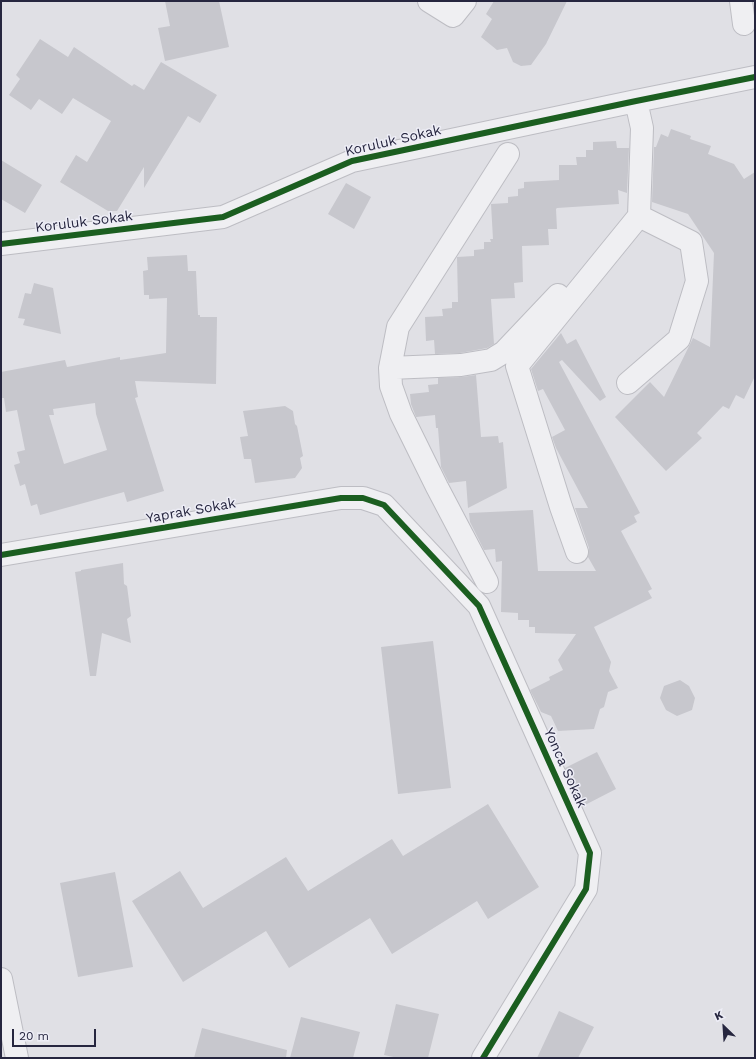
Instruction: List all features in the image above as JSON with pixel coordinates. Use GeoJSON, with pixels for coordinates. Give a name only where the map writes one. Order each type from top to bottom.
{"type":"FeatureCollection","features":[{"type":"Feature","properties":{"kind":"street"},"geometry":{"type":"LineString","coordinates":[[429,1],[453,16],[465,1]]}},
{"type":"Feature","properties":{"kind":"street"},"geometry":{"type":"LineString","coordinates":[[741,1],[744,24]]}},
{"type":"Feature","properties":{"kind":"street","name":"Koruluk Sokak"},"geometry":{"type":"LineString","coordinates":[[1,244],[223,217],[352,161],[755,77]]}},
{"type":"Feature","properties":{"kind":"street"},"geometry":{"type":"LineString","coordinates":[[577,552],[561,507],[517,366],[639,216],[642,128],[636,101]]}},
{"type":"Feature","properties":{"kind":"street"},"geometry":{"type":"LineString","coordinates":[[487,582],[437,487],[401,414],[391,386],[390,368],[398,327],[508,154]]}},
{"type":"Feature","properties":{"kind":"street"},"geometry":{"type":"LineString","coordinates":[[628,383],[679,339],[697,281],[692,242],[639,216]]}},
{"type":"Feature","properties":{"kind":"street"},"geometry":{"type":"LineString","coordinates":[[390,368],[461,364],[491,360],[504,352],[566,286],[590,277]]}},
{"type":"Feature","properties":{"kind":"street","name":"Yaprak Sokak"},"geometry":{"type":"LineString","coordinates":[[1,555],[341,498],[363,498],[384,504]]}},
{"type":"Feature","properties":{"kind":"street","name":"Yonca Sokak"},"geometry":{"type":"LineString","coordinates":[[384,504],[479,606],[590,853],[586,889],[483,1058]]}},
{"type":"Feature","properties":{"kind":"street"},"geometry":{"type":"LineString","coordinates":[[1,979],[17,1058]]}},
{"type":"Feature","properties":{"kind":"building"},"geometry":{"type":"Polygon","coordinates":[[[165,1],[219,1],[229,47],[165,61],[158,28],[170,26],[165,1]]]}},
{"type":"Feature","properties":{"kind":"building"},"geometry":{"type":"Polygon","coordinates":[[[494,1],[567,1],[546,44],[531,65],[521,66],[513,62],[507,48],[497,50],[481,37],[492,19],[486,14],[494,1]]]}},
{"type":"Feature","properties":{"kind":"building"},"geometry":{"type":"Polygon","coordinates":[[[40,39],[68,57],[74,47],[132,86],[134,84],[144,90],[161,62],[217,95],[200,123],[188,116],[144,188],[144,167],[117,211],[108,211],[60,182],[76,155],[87,162],[111,121],[73,98],[62,114],[39,99],[31,110],[9,95],[20,79],[16,75],[40,39]]]}},
{"type":"Feature","properties":{"kind":"building"},"geometry":{"type":"Polygon","coordinates":[[[671,129],[691,136],[690,139],[711,146],[708,154],[734,164],[744,179],[755,172],[755,376],[744,399],[736,395],[729,409],[723,406],[697,433],[702,438],[666,471],[615,417],[650,382],[664,397],[693,338],[710,347],[714,253],[688,214],[652,202],[654,147],[656,147],[661,134],[668,137],[671,129]]]}},
{"type":"Feature","properties":{"kind":"building"},"geometry":{"type":"Polygon","coordinates":[[[616,141],[617,148],[629,148],[627,193],[618,190],[619,204],[557,208],[557,229],[548,229],[549,245],[522,246],[523,282],[514,283],[515,298],[491,299],[494,344],[487,348],[460,353],[435,354],[434,340],[426,341],[425,317],[443,316],[442,309],[452,308],[452,302],[458,302],[457,257],[474,256],[474,250],[484,249],[484,242],[491,242],[490,239],[493,239],[491,204],[508,203],[508,197],[518,196],[518,189],[524,188],[524,182],[559,180],[559,165],[577,165],[576,157],[586,157],[586,150],[593,150],[593,142],[616,141]]]}},
{"type":"Feature","properties":{"kind":"building"},"geometry":{"type":"Polygon","coordinates":[[[1,160],[42,185],[25,213],[1,199],[1,160]]]}},
{"type":"Feature","properties":{"kind":"building"},"geometry":{"type":"Polygon","coordinates":[[[346,183],[371,197],[354,229],[328,214],[346,183]]]}},
{"type":"Feature","properties":{"kind":"building"},"geometry":{"type":"Polygon","coordinates":[[[187,255],[188,271],[196,271],[198,315],[200,315],[200,317],[217,317],[216,384],[135,381],[138,397],[135,398],[164,491],[127,502],[124,492],[40,515],[37,504],[31,506],[25,484],[20,486],[14,465],[20,463],[17,452],[25,450],[17,410],[6,412],[4,398],[1,398],[1,372],[65,360],[67,367],[120,357],[120,360],[166,353],[167,298],[149,299],[149,295],[144,295],[143,271],[148,270],[147,257],[187,255]],[[95,403],[53,409],[54,415],[49,415],[64,464],[107,450],[96,414],[95,403]]]}},
{"type":"Feature","properties":{"kind":"building"},"geometry":{"type":"Polygon","coordinates":[[[34,283],[53,288],[61,334],[23,325],[25,319],[18,318],[25,293],[31,294],[34,283]]]}},
{"type":"Feature","properties":{"kind":"building"},"geometry":{"type":"Polygon","coordinates":[[[561,333],[567,344],[576,339],[606,397],[600,401],[562,360],[559,362],[640,513],[634,516],[637,522],[621,531],[652,589],[648,591],[652,598],[594,627],[611,662],[609,671],[618,688],[608,692],[604,707],[600,709],[594,729],[558,731],[551,716],[541,712],[530,690],[550,680],[549,677],[563,670],[558,660],[576,634],[535,633],[535,627],[529,627],[529,620],[518,620],[518,613],[501,612],[502,561],[496,562],[495,549],[484,550],[470,522],[469,513],[533,510],[538,571],[596,571],[588,557],[589,548],[575,508],[588,508],[556,448],[552,437],[565,430],[543,389],[538,391],[531,369],[561,333]]]}},
{"type":"Feature","properties":{"kind":"building"},"geometry":{"type":"Polygon","coordinates":[[[476,375],[481,437],[498,436],[499,443],[503,442],[507,488],[468,508],[466,481],[449,483],[441,467],[438,428],[436,428],[435,415],[416,417],[411,404],[410,394],[429,392],[428,385],[438,384],[438,378],[476,375]]]}},
{"type":"Feature","properties":{"kind":"building"},"geometry":{"type":"Polygon","coordinates":[[[285,406],[293,411],[303,456],[300,458],[302,468],[295,478],[255,483],[251,459],[244,459],[240,437],[248,436],[243,411],[285,406]]]}},
{"type":"Feature","properties":{"kind":"building"},"geometry":{"type":"Polygon","coordinates":[[[123,563],[124,584],[127,586],[131,616],[127,619],[131,643],[102,633],[96,676],[90,676],[75,572],[123,563]]]}},
{"type":"Feature","properties":{"kind":"building"},"geometry":{"type":"Polygon","coordinates":[[[433,641],[451,788],[398,794],[381,647],[433,641]]]}},
{"type":"Feature","properties":{"kind":"building"},"geometry":{"type":"Polygon","coordinates":[[[680,680],[689,686],[695,698],[692,710],[677,716],[666,710],[660,698],[664,686],[680,680]]]}},
{"type":"Feature","properties":{"kind":"building"},"geometry":{"type":"Polygon","coordinates":[[[597,752],[616,789],[583,806],[565,768],[597,752]]]}},
{"type":"Feature","properties":{"kind":"building"},"geometry":{"type":"Polygon","coordinates":[[[488,804],[539,887],[488,919],[477,901],[392,954],[370,918],[289,968],[266,931],[183,982],[132,901],[180,871],[203,908],[286,857],[308,891],[392,839],[403,856],[488,804]]]}},
{"type":"Feature","properties":{"kind":"building"},"geometry":{"type":"Polygon","coordinates":[[[115,872],[133,967],[78,977],[60,883],[115,872]]]}},
{"type":"Feature","properties":{"kind":"building"},"geometry":{"type":"Polygon","coordinates":[[[396,1004],[439,1014],[428,1058],[398,1058],[384,1055],[396,1004]]]}},
{"type":"Feature","properties":{"kind":"building"},"geometry":{"type":"Polygon","coordinates":[[[559,1011],[594,1027],[578,1058],[537,1058],[559,1011]]]}},
{"type":"Feature","properties":{"kind":"building"},"geometry":{"type":"Polygon","coordinates":[[[301,1017],[360,1032],[353,1058],[290,1058],[301,1017]]]}},
{"type":"Feature","properties":{"kind":"building"},"geometry":{"type":"Polygon","coordinates":[[[202,1028],[287,1050],[286,1058],[194,1058],[202,1028]]]}},
{"type":"Feature","properties":{"kind":"cycle path"},"geometry":{"type":"LineString","coordinates":[[1,244],[223,217],[352,161],[755,77]]}},
{"type":"Feature","properties":{"kind":"cycle path"},"geometry":{"type":"LineString","coordinates":[[1,555],[341,498],[363,498],[384,505],[479,606],[590,853],[586,889],[483,1058]]}}]}
